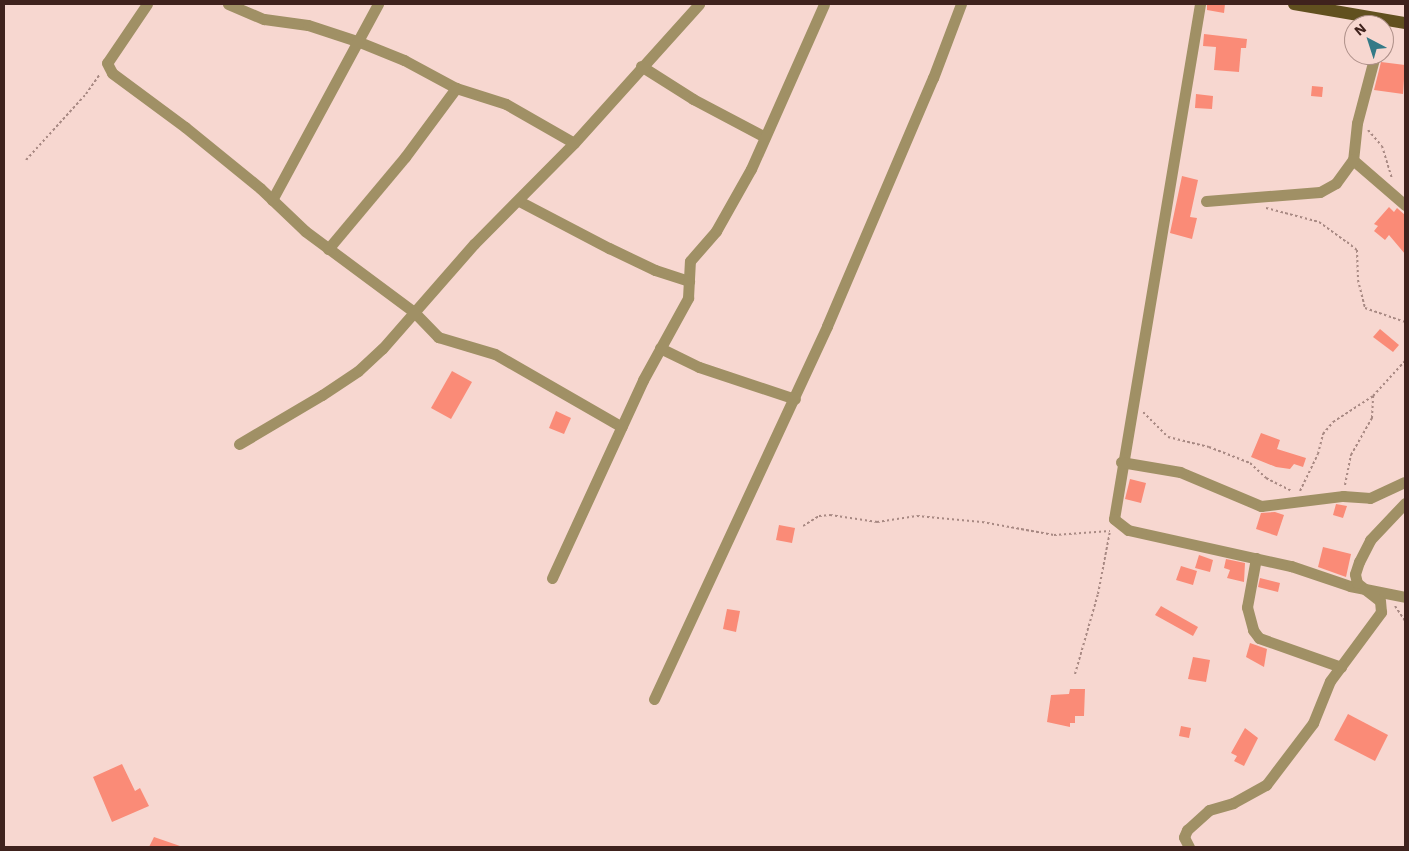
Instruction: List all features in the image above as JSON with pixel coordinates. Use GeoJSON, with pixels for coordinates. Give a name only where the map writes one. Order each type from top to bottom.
{"type":"FeatureCollection","features":[{"type":"Feature","properties":{"kind":"main road"},"geometry":{"type":"LineString","coordinates":[[1294,4],[1331,6],[1359,15]]}},
{"type":"Feature","properties":{"kind":"street"},"geometry":{"type":"LineString","coordinates":[[147,4],[107,63],[112,73],[185,127],[328,250],[414,312],[438,337],[490,352],[622,427]]}},
{"type":"Feature","properties":{"kind":"street"},"geometry":{"type":"LineString","coordinates":[[228,4],[264,19],[308,25],[357,40],[404,60],[456,88],[506,104],[574,143]]}},
{"type":"Feature","properties":{"kind":"street"},"geometry":{"type":"LineString","coordinates":[[272,200],[378,4]]}},
{"type":"Feature","properties":{"kind":"street"},"geometry":{"type":"LineString","coordinates":[[239,444],[358,370],[414,312],[474,244],[519,201],[574,143],[641,66],[699,4]]}},
{"type":"Feature","properties":{"kind":"street"},"geometry":{"type":"LineString","coordinates":[[552,578],[660,348],[688,298],[690,261],[716,232],[765,137],[824,4]]}},
{"type":"Feature","properties":{"kind":"street"},"geometry":{"type":"LineString","coordinates":[[654,699],[795,399],[933,78],[961,4]]}},
{"type":"Feature","properties":{"kind":"street"},"geometry":{"type":"LineString","coordinates":[[1200,4],[1121,462],[1114,519],[1128,530],[1256,558],[1363,588],[1405,597]]}},
{"type":"Feature","properties":{"kind":"street"},"geometry":{"type":"LineString","coordinates":[[1206,201],[1239,200],[1279,193],[1320,192],[1336,184],[1353,160],[1359,118],[1372,65]]}},
{"type":"Feature","properties":{"kind":"street"},"geometry":{"type":"LineString","coordinates":[[641,66],[692,99],[765,137]]}},
{"type":"Feature","properties":{"kind":"street"},"geometry":{"type":"LineString","coordinates":[[328,250],[456,88]]}},
{"type":"Feature","properties":{"kind":"street"},"geometry":{"type":"LineString","coordinates":[[1353,160],[1405,205]]}},
{"type":"Feature","properties":{"kind":"street"},"geometry":{"type":"LineString","coordinates":[[519,201],[616,252],[689,281]]}},
{"type":"Feature","properties":{"kind":"street"},"geometry":{"type":"LineString","coordinates":[[660,348],[699,367],[795,399]]}},
{"type":"Feature","properties":{"kind":"street"},"geometry":{"type":"LineString","coordinates":[[1121,462],[1180,472],[1261,506],[1343,496],[1370,498],[1405,482]]}},
{"type":"Feature","properties":{"kind":"street"},"geometry":{"type":"LineString","coordinates":[[1189,847],[1184,834],[1209,810],[1232,803],[1273,777],[1313,723],[1321,698],[1341,667],[1376,622],[1382,608],[1380,601],[1363,588],[1355,578],[1359,562],[1370,540],[1405,503]]}},
{"type":"Feature","properties":{"kind":"street"},"geometry":{"type":"LineString","coordinates":[[1256,558],[1247,606],[1253,630],[1259,638],[1341,667]]}},
{"type":"Feature","properties":{"kind":"path"},"geometry":{"type":"LineString","coordinates":[[26,160],[86,94],[107,63]]}},
{"type":"Feature","properties":{"kind":"path"},"geometry":{"type":"LineString","coordinates":[[1359,118],[1382,146],[1392,179]]}},
{"type":"Feature","properties":{"kind":"path"},"geometry":{"type":"LineString","coordinates":[[1239,200],[1319,222],[1347,242],[1357,250],[1358,280],[1365,308],[1405,322]]}},
{"type":"Feature","properties":{"kind":"path"},"geometry":{"type":"LineString","coordinates":[[1132,400],[1168,437],[1209,447],[1250,463],[1266,478],[1298,494],[1318,454],[1323,434],[1333,422],[1372,396],[1405,362]]}},
{"type":"Feature","properties":{"kind":"path"},"geometry":{"type":"LineString","coordinates":[[1343,496],[1351,455],[1372,418],[1372,396]]}},
{"type":"Feature","properties":{"kind":"path"},"geometry":{"type":"LineString","coordinates":[[803,526],[819,516],[830,515],[877,522],[917,516],[991,524],[1054,535],[1110,531]]}},
{"type":"Feature","properties":{"kind":"path"},"geometry":{"type":"LineString","coordinates":[[1075,674],[1094,610],[1114,519]]}},
{"type":"Feature","properties":{"kind":"building"},"geometry":{"type":"Polygon","coordinates":[[[1207,4],[1225,4],[1224,13],[1207,10],[1207,4]]]}},
{"type":"Feature","properties":{"kind":"building"},"geometry":{"type":"Polygon","coordinates":[[[1204,34],[1247,39],[1246,48],[1241,48],[1239,72],[1214,70],[1216,47],[1203,46],[1204,34]]]}},
{"type":"Feature","properties":{"kind":"building"},"geometry":{"type":"Polygon","coordinates":[[[1380,65],[1405,65],[1403,94],[1374,90],[1380,65]]]}},
{"type":"Feature","properties":{"kind":"building"},"geometry":{"type":"Polygon","coordinates":[[[1312,86],[1323,87],[1322,97],[1311,96],[1312,86]]]}},
{"type":"Feature","properties":{"kind":"building"},"geometry":{"type":"Polygon","coordinates":[[[1196,94],[1213,96],[1212,109],[1195,108],[1196,94]]]}},
{"type":"Feature","properties":{"kind":"building"},"geometry":{"type":"Polygon","coordinates":[[[1182,176],[1198,180],[1190,217],[1197,218],[1192,239],[1170,233],[1182,176]]]}},
{"type":"Feature","properties":{"kind":"building"},"geometry":{"type":"Polygon","coordinates":[[[1389,207],[1394,212],[1397,208],[1405,215],[1405,254],[1389,235],[1385,240],[1374,231],[1378,226],[1374,224],[1389,207]]]}},
{"type":"Feature","properties":{"kind":"building"},"geometry":{"type":"Polygon","coordinates":[[[1380,329],[1399,345],[1393,352],[1373,337],[1380,329]]]}},
{"type":"Feature","properties":{"kind":"building"},"geometry":{"type":"Polygon","coordinates":[[[452,371],[472,382],[451,419],[431,408],[452,371]]]}},
{"type":"Feature","properties":{"kind":"building"},"geometry":{"type":"Polygon","coordinates":[[[556,411],[571,418],[564,434],[549,428],[556,411]]]}},
{"type":"Feature","properties":{"kind":"building"},"geometry":{"type":"Polygon","coordinates":[[[1261,433],[1280,440],[1277,449],[1306,458],[1303,467],[1294,464],[1290,469],[1276,467],[1251,457],[1261,433]]]}},
{"type":"Feature","properties":{"kind":"building"},"geometry":{"type":"Polygon","coordinates":[[[1130,479],[1146,483],[1141,503],[1125,499],[1130,479]]]}},
{"type":"Feature","properties":{"kind":"building"},"geometry":{"type":"Polygon","coordinates":[[[1336,504],[1347,506],[1343,518],[1333,515],[1336,504]]]}},
{"type":"Feature","properties":{"kind":"building"},"geometry":{"type":"Polygon","coordinates":[[[1275,512],[1284,515],[1277,536],[1256,529],[1261,513],[1275,512]]]}},
{"type":"Feature","properties":{"kind":"building"},"geometry":{"type":"Polygon","coordinates":[[[779,525],[795,528],[792,543],[776,540],[779,525]]]}},
{"type":"Feature","properties":{"kind":"building"},"geometry":{"type":"Polygon","coordinates":[[[1323,547],[1351,554],[1346,577],[1318,567],[1323,547]]]}},
{"type":"Feature","properties":{"kind":"building"},"geometry":{"type":"Polygon","coordinates":[[[1199,555],[1213,560],[1210,572],[1195,568],[1199,555]]]}},
{"type":"Feature","properties":{"kind":"building"},"geometry":{"type":"Polygon","coordinates":[[[1226,559],[1245,563],[1244,582],[1227,578],[1230,570],[1224,568],[1226,559]]]}},
{"type":"Feature","properties":{"kind":"building"},"geometry":{"type":"Polygon","coordinates":[[[1181,566],[1197,571],[1193,585],[1176,580],[1181,566]]]}},
{"type":"Feature","properties":{"kind":"building"},"geometry":{"type":"Polygon","coordinates":[[[1260,578],[1280,583],[1278,592],[1258,587],[1260,578]]]}},
{"type":"Feature","properties":{"kind":"building"},"geometry":{"type":"Polygon","coordinates":[[[1161,606],[1198,627],[1193,636],[1155,615],[1161,606]]]}},
{"type":"Feature","properties":{"kind":"building"},"geometry":{"type":"Polygon","coordinates":[[[727,609],[740,611],[736,632],[723,629],[727,609]]]}},
{"type":"Feature","properties":{"kind":"building"},"geometry":{"type":"Polygon","coordinates":[[[1250,643],[1267,649],[1264,667],[1246,657],[1250,643]]]}},
{"type":"Feature","properties":{"kind":"building"},"geometry":{"type":"Polygon","coordinates":[[[1193,657],[1210,660],[1206,682],[1188,679],[1193,657]]]}},
{"type":"Feature","properties":{"kind":"building"},"geometry":{"type":"Polygon","coordinates":[[[1070,689],[1085,689],[1084,716],[1075,716],[1075,723],[1070,723],[1070,727],[1047,722],[1051,695],[1069,694],[1070,689]]]}},
{"type":"Feature","properties":{"kind":"building"},"geometry":{"type":"Polygon","coordinates":[[[1348,714],[1388,735],[1375,761],[1334,740],[1348,714]]]}},
{"type":"Feature","properties":{"kind":"building"},"geometry":{"type":"Polygon","coordinates":[[[1181,726],[1191,728],[1189,738],[1179,736],[1181,726]]]}},
{"type":"Feature","properties":{"kind":"building"},"geometry":{"type":"Polygon","coordinates":[[[1245,728],[1258,738],[1244,766],[1234,761],[1237,756],[1231,753],[1245,728]]]}},
{"type":"Feature","properties":{"kind":"building"},"geometry":{"type":"Polygon","coordinates":[[[122,764],[135,791],[140,788],[149,806],[112,822],[93,777],[122,764]]]}},
{"type":"Feature","properties":{"kind":"building"},"geometry":{"type":"Polygon","coordinates":[[[154,837],[180,846],[149,847],[154,837]]]}}]}
